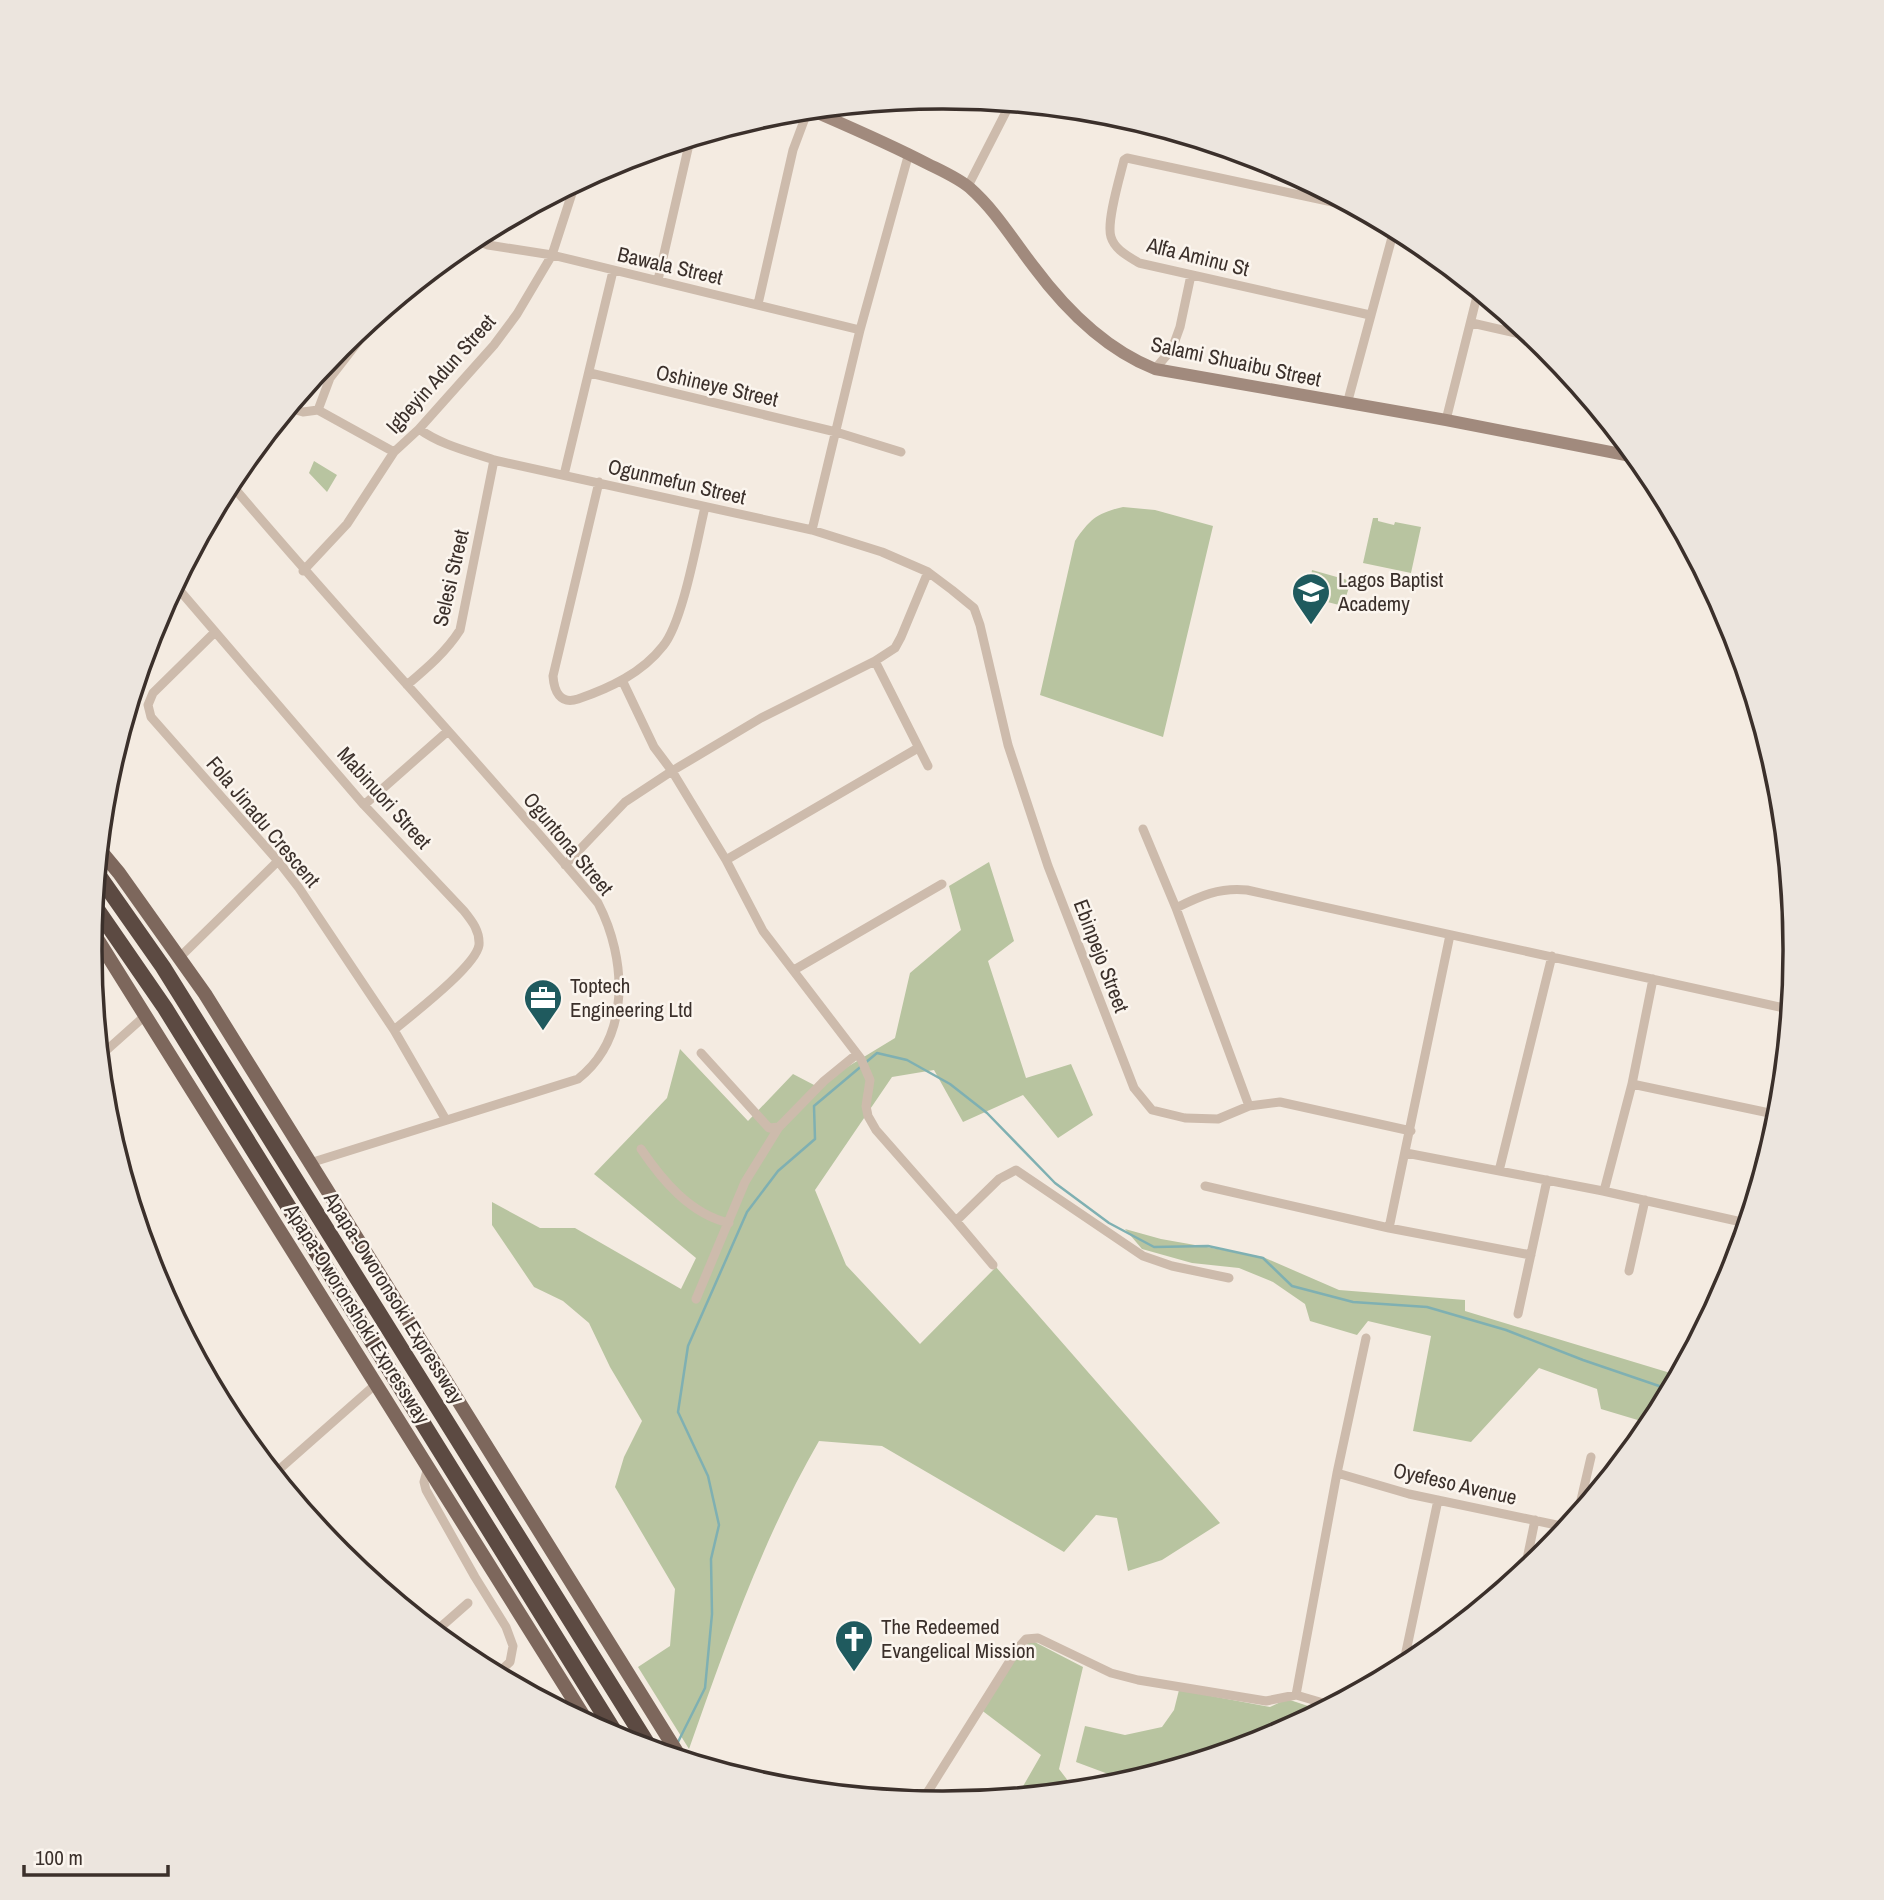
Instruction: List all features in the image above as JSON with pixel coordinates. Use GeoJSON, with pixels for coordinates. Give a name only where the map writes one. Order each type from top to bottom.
{"type":"FeatureCollection","features":[{"type":"Feature","properties":{"kind":"highway","name":"Apapa-Oworonsoki Expressway"},"geometry":{"type":"LineString","coordinates":[[104,883],[163,967],[642,1735]]}},
{"type":"Feature","properties":{"kind":"highway","name":"Apapa-Oworonsoki Expressway"},"geometry":{"type":"LineString","coordinates":[[103,917],[165,1008],[609,1722]]}},
{"type":"Feature","properties":{"kind":"main road","name":"Apapa-Oworonsoki Expressway"},"geometry":{"type":"LineString","coordinates":[[107,859],[205,995],[673,1746]]}},
{"type":"Feature","properties":{"kind":"main road","name":"Apapa-Oworonshoki Expressway"},"geometry":{"type":"LineString","coordinates":[[102,946],[579,1708]]}},
{"type":"Feature","properties":{"kind":"street"},"geometry":{"type":"LineString","coordinates":[[968,187],[1006,112]]}},
{"type":"Feature","properties":{"kind":"street","name":"Salami Shuaibu Street"},"geometry":{"type":"LineString","coordinates":[[827,118],[909,153],[968,187],[996,215],[1040,275],[1081,322],[1129,357],[1155,369],[1620,454]]}},
{"type":"Feature","properties":{"kind":"street"},"geometry":{"type":"LineString","coordinates":[[758,304],[793,150],[804,122]]}},
{"type":"Feature","properties":{"kind":"street"},"geometry":{"type":"LineString","coordinates":[[658,280],[688,149]]}},
{"type":"Feature","properties":{"kind":"street"},"geometry":{"type":"LineString","coordinates":[[812,530],[860,330],[909,153]]}},
{"type":"Feature","properties":{"kind":"street","name":"Alfa Aminu St"},"geometry":{"type":"LineString","coordinates":[[1320,199],[1127,158],[1124,160],[1113,208],[1111,236],[1121,252],[1139,263],[1370,315]]}},
{"type":"Feature","properties":{"kind":"street","name":"Igbeyin Adun Street"},"geometry":{"type":"LineString","coordinates":[[303,570],[347,524],[394,452],[419,429],[494,345],[517,314],[552,255],[571,195]]}},
{"type":"Feature","properties":{"kind":"street"},"geometry":{"type":"LineString","coordinates":[[1347,404],[1391,240]]}},
{"type":"Feature","properties":{"kind":"street","name":"Bawala Street"},"geometry":{"type":"LineString","coordinates":[[486,244],[552,255],[860,330]]}},
{"type":"Feature","properties":{"kind":"street"},"geometry":{"type":"LineString","coordinates":[[565,475],[613,271]]}},
{"type":"Feature","properties":{"kind":"street"},"geometry":{"type":"LineString","coordinates":[[1155,369],[1172,349],[1180,327],[1191,275]]}},
{"type":"Feature","properties":{"kind":"street"},"geometry":{"type":"LineString","coordinates":[[1446,420],[1476,301]]}},
{"type":"Feature","properties":{"kind":"street"},"geometry":{"type":"LineString","coordinates":[[1472,323],[1511,332]]}},
{"type":"Feature","properties":{"kind":"street"},"geometry":{"type":"LineString","coordinates":[[317,410],[330,378],[343,361]]}},
{"type":"Feature","properties":{"kind":"street","name":"Oshineye Street"},"geometry":{"type":"LineString","coordinates":[[590,373],[836,432],[901,452]]}},
{"type":"Feature","properties":{"kind":"street"},"geometry":{"type":"LineString","coordinates":[[298,411],[317,410],[394,452]]}},
{"type":"Feature","properties":{"kind":"street","name":"Ogunmefun Street"},"geometry":{"type":"LineString","coordinates":[[419,429],[454,447],[494,460],[812,530],[882,552],[928,572]]}},
{"type":"Feature","properties":{"kind":"street","name":"Selesi Street"},"geometry":{"type":"LineString","coordinates":[[407,685],[451,645],[460,630],[494,460]]}},
{"type":"Feature","properties":{"kind":"street"},"geometry":{"type":"LineString","coordinates":[[599,482],[553,676],[557,694],[563,699],[572,701],[623,682],[663,647],[671,634],[705,507]]}},
{"type":"Feature","properties":{"kind":"street","name":"Oguntona Street"},"geometry":{"type":"LineString","coordinates":[[237,492],[303,570],[598,903],[608,923],[618,967],[616,1018],[608,1043],[599,1059],[578,1079],[310,1163]]}},
{"type":"Feature","properties":{"kind":"street"},"geometry":{"type":"LineString","coordinates":[[565,864],[625,802],[672,771],[761,718],[875,661],[895,648],[928,572]]}},
{"type":"Feature","properties":{"kind":"street","name":"Ebinpejo Street"},"geometry":{"type":"LineString","coordinates":[[928,572],[974,608],[1008,745],[1048,866],[1134,1088],[1152,1110],[1185,1118],[1218,1119],[1250,1106],[1280,1102],[1411,1131]]}},
{"type":"Feature","properties":{"kind":"street","name":"Mabinuori Street"},"geometry":{"type":"LineString","coordinates":[[181,592],[364,805],[464,911],[477,929],[479,948],[469,965],[394,1030]]}},
{"type":"Feature","properties":{"kind":"street","name":"Fola Jinadu Crescent"},"geometry":{"type":"LineString","coordinates":[[215,632],[153,693],[148,711],[156,726],[278,860],[299,888],[394,1030],[446,1120]]}},
{"type":"Feature","properties":{"kind":"street"},"geometry":{"type":"LineString","coordinates":[[875,661],[928,766]]}},
{"type":"Feature","properties":{"kind":"street"},"geometry":{"type":"LineString","coordinates":[[623,682],[654,747],[672,771],[726,860],[763,931],[859,1056],[870,1080],[866,1106],[876,1130],[993,1265]]}},
{"type":"Feature","properties":{"kind":"street"},"geometry":{"type":"LineString","coordinates":[[364,805],[448,731]]}},
{"type":"Feature","properties":{"kind":"street"},"geometry":{"type":"LineString","coordinates":[[726,860],[918,748]]}},
{"type":"Feature","properties":{"kind":"street"},"geometry":{"type":"LineString","coordinates":[[1143,829],[1176,908],[1250,1106]]}},
{"type":"Feature","properties":{"kind":"street"},"geometry":{"type":"LineString","coordinates":[[179,958],[278,860]]}},
{"type":"Feature","properties":{"kind":"street"},"geometry":{"type":"LineString","coordinates":[[794,970],[942,884]]}},
{"type":"Feature","properties":{"kind":"street"},"geometry":{"type":"LineString","coordinates":[[1176,908],[1216,890],[1247,890],[1781,1007]]}},
{"type":"Feature","properties":{"kind":"street"},"geometry":{"type":"LineString","coordinates":[[1389,1228],[1450,935]]}},
{"type":"Feature","properties":{"kind":"street"},"geometry":{"type":"LineString","coordinates":[[1499,1171],[1552,956]]}},
{"type":"Feature","properties":{"kind":"street"},"geometry":{"type":"LineString","coordinates":[[1604,1191],[1632,1084],[1653,979]]}},
{"type":"Feature","properties":{"kind":"street"},"geometry":{"type":"LineString","coordinates":[[108,1049],[146,1015]]}},
{"type":"Feature","properties":{"kind":"street"},"geometry":{"type":"LineString","coordinates":[[701,1053],[769,1128],[779,1127]]}},
{"type":"Feature","properties":{"kind":"street"},"geometry":{"type":"LineString","coordinates":[[696,1299],[746,1182],[779,1127],[824,1081],[859,1056]]}},
{"type":"Feature","properties":{"kind":"street"},"geometry":{"type":"LineString","coordinates":[[1632,1084],[1766,1112]]}},
{"type":"Feature","properties":{"kind":"street"},"geometry":{"type":"LineString","coordinates":[[641,1149],[661,1179],[690,1204],[717,1221],[729,1223]]}},
{"type":"Feature","properties":{"kind":"street"},"geometry":{"type":"LineString","coordinates":[[1406,1153],[1604,1191],[1738,1221]]}},
{"type":"Feature","properties":{"kind":"street"},"geometry":{"type":"LineString","coordinates":[[956,1221],[999,1179],[1016,1170],[1143,1256],[1172,1266],[1229,1278]]}},
{"type":"Feature","properties":{"kind":"street"},"geometry":{"type":"LineString","coordinates":[[1518,1314],[1546,1180]]}},
{"type":"Feature","properties":{"kind":"street"},"geometry":{"type":"LineString","coordinates":[[1205,1186],[1389,1228],[1531,1255]]}},
{"type":"Feature","properties":{"kind":"street"},"geometry":{"type":"LineString","coordinates":[[1629,1271],[1645,1200]]}},
{"type":"Feature","properties":{"kind":"street"},"geometry":{"type":"LineString","coordinates":[[1296,1695],[1336,1473],[1366,1338]]}},
{"type":"Feature","properties":{"kind":"street"},"geometry":{"type":"LineString","coordinates":[[280,1468],[376,1384]]}},
{"type":"Feature","properties":{"kind":"street"},"geometry":{"type":"LineString","coordinates":[[1582,1494],[1591,1457]]}},
{"type":"Feature","properties":{"kind":"street"},"geometry":{"type":"LineString","coordinates":[[428,1467],[424,1482],[426,1490],[506,1627],[513,1646],[510,1662],[504,1667]]}},
{"type":"Feature","properties":{"kind":"street","name":"Oyefeso Avenue"},"geometry":{"type":"LineString","coordinates":[[1336,1473],[1438,1500],[1555,1524]]}},
{"type":"Feature","properties":{"kind":"street"},"geometry":{"type":"LineString","coordinates":[[1406,1651],[1438,1500]]}},
{"type":"Feature","properties":{"kind":"street"},"geometry":{"type":"LineString","coordinates":[[1529,1551],[1535,1520]]}},
{"type":"Feature","properties":{"kind":"street"},"geometry":{"type":"LineString","coordinates":[[442,1626],[468,1603]]}},
{"type":"Feature","properties":{"kind":"street"},"geometry":{"type":"LineString","coordinates":[[929,1791],[1017,1648],[1026,1639],[1038,1638],[1111,1672],[1138,1680],[1266,1701],[1296,1695],[1318,1702]]}},
{"type":"Feature","properties":{"kind":"green space"},"geometry":{"type":"Polygon","coordinates":[[[314,461],[337,475],[327,492],[309,473],[314,461]]]}},
{"type":"Feature","properties":{"kind":"green space"},"geometry":{"type":"Polygon","coordinates":[[[1123,507],[1155,510],[1213,526],[1163,737],[1040,695],[1075,541],[1095,518],[1123,507]]]}},
{"type":"Feature","properties":{"kind":"green space"},"geometry":{"type":"Polygon","coordinates":[[[1373,518],[1394,525],[1395,522],[1421,527],[1411,573],[1363,563],[1373,518]]]}},
{"type":"Feature","properties":{"kind":"green space"},"geometry":{"type":"Polygon","coordinates":[[[1312,570],[1351,581],[1343,606],[1308,597],[1312,570]]]}},
{"type":"Feature","properties":{"kind":"green space"},"geometry":{"type":"Polygon","coordinates":[[[989,862],[1014,941],[988,961],[1026,1078],[1071,1064],[1093,1115],[1058,1138],[1023,1095],[963,1122],[934,1070],[892,1077],[815,1190],[846,1265],[920,1344],[996,1267],[1220,1523],[1162,1560],[1128,1571],[1117,1518],[1096,1515],[1064,1552],[882,1446],[819,1441],[763,1553],[689,1749],[638,1667],[670,1646],[675,1589],[615,1487],[624,1457],[642,1421],[610,1367],[589,1323],[563,1301],[534,1287],[492,1225],[492,1202],[540,1228],[575,1228],[681,1289],[696,1258],[594,1174],[667,1098],[680,1049],[748,1121],[793,1074],[816,1086],[895,1038],[910,973],[961,930],[949,886],[989,862]]]}},
{"type":"Feature","properties":{"kind":"green space"},"geometry":{"type":"Polygon","coordinates":[[[1125,1229],[1161,1239],[1263,1257],[1339,1290],[1465,1300],[1465,1311],[1668,1372],[1639,1420],[1601,1409],[1597,1389],[1539,1368],[1471,1442],[1413,1431],[1431,1336],[1368,1321],[1357,1335],[1310,1321],[1305,1304],[1273,1282],[1239,1268],[1192,1263],[1142,1249],[1125,1229]]]}},
{"type":"Feature","properties":{"kind":"green space"},"geometry":{"type":"Polygon","coordinates":[[[1027,1638],[1083,1667],[1059,1769],[1068,1780],[1023,1786],[1041,1755],[980,1709],[1027,1638]]]}},
{"type":"Feature","properties":{"kind":"green space"},"geometry":{"type":"Polygon","coordinates":[[[1179,1690],[1270,1707],[1287,1699],[1309,1706],[1264,1727],[1160,1762],[1107,1774],[1076,1762],[1085,1726],[1125,1735],[1162,1727],[1174,1710],[1179,1690]]]}},
{"type":"Feature","properties":{"kind":"waterway"},"geometry":{"type":"LineString","coordinates":[[677,1744],[705,1688],[712,1614],[711,1559],[719,1525],[708,1476],[678,1412],[688,1346],[747,1212],[778,1171],[815,1139],[814,1106],[877,1053],[907,1060],[950,1084],[987,1113],[1055,1183],[1109,1223],[1154,1247],[1208,1246],[1263,1258],[1292,1286],[1353,1302],[1427,1307],[1506,1330],[1660,1386]]}},
{"type":"Feature","properties":{"kind":"place","name":"Lagos Baptist Academy"},"geometry":{"type":"Point","coordinates":[1311,626]}},
{"type":"Feature","properties":{"kind":"place","name":"Toptech Engineering Ltd"},"geometry":{"type":"Point","coordinates":[543,1032]}},
{"type":"Feature","properties":{"kind":"place","name":"The Redeemed Evangelical Mission"},"geometry":{"type":"Point","coordinates":[854,1673]}}]}
